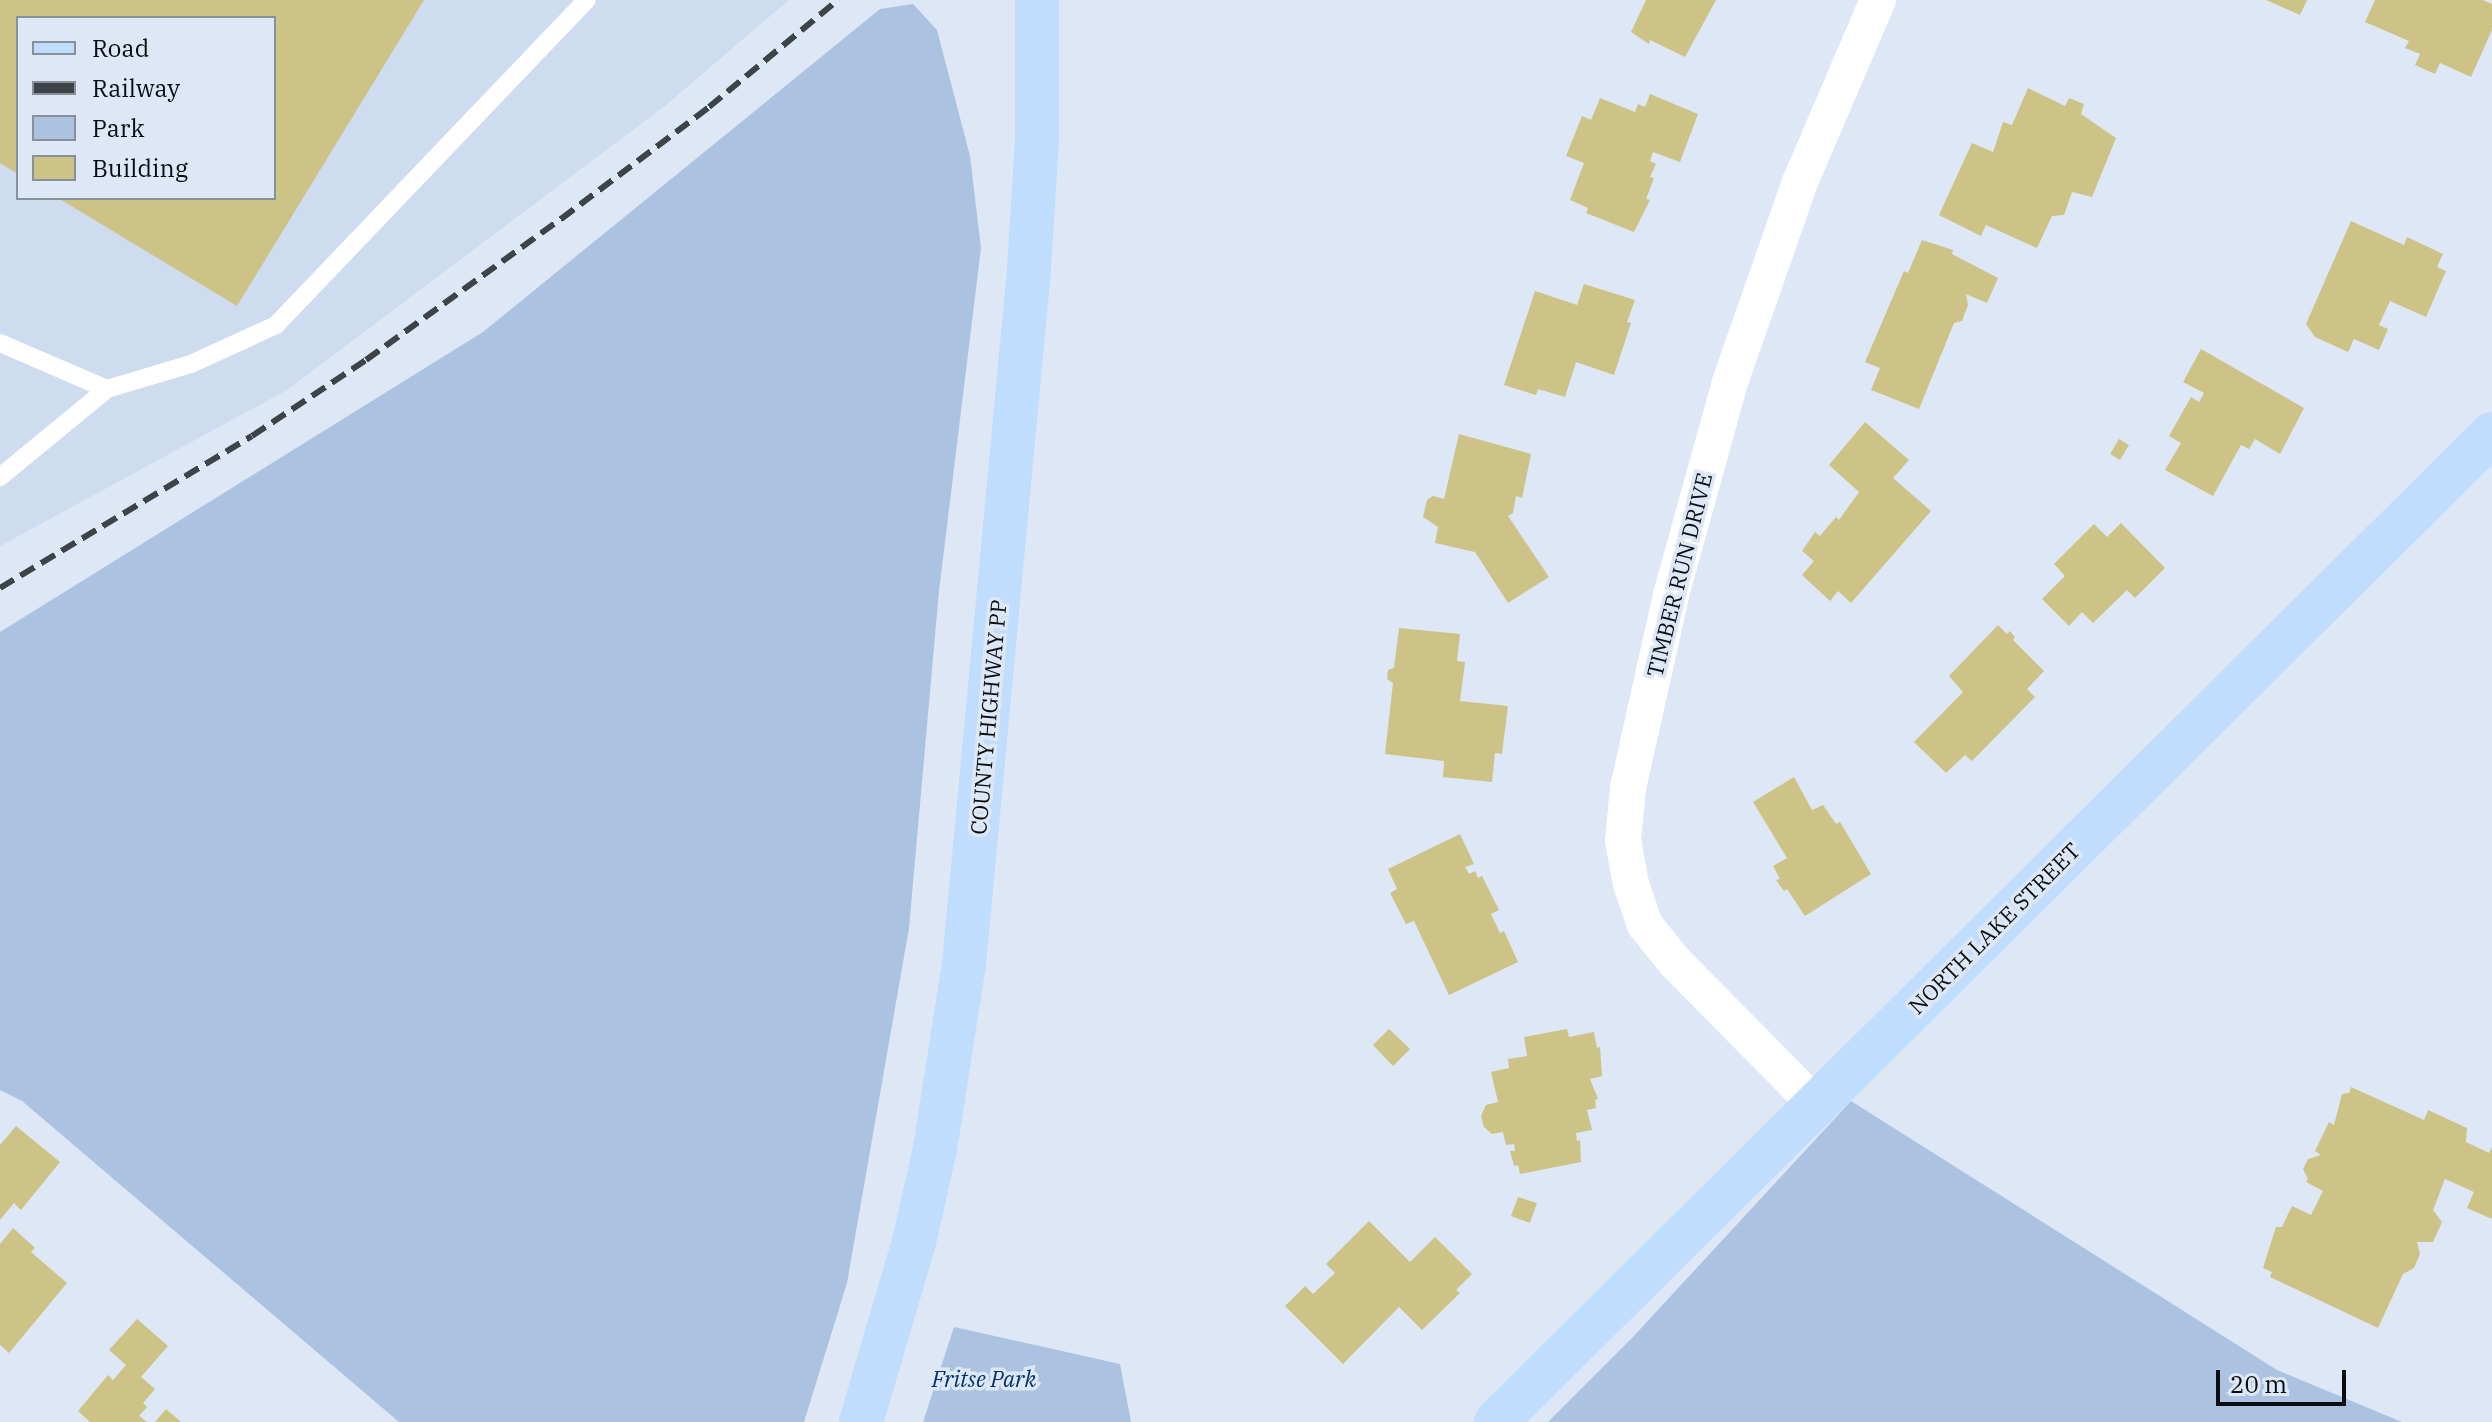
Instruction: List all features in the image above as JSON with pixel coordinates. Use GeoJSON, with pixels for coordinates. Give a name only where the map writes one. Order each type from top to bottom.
{"type":"FeatureCollection","features":[{"type":"Feature","properties":{"kind":"main road","name":"COUNTY HIGHWAY PP"},"geometry":{"type":"LineString","coordinates":[[861,1422],[914,1242],[938,1134],[964,964],[1029,270],[1037,138],[1037,2]]}},
{"type":"Feature","properties":{"kind":"main road","name":"NORTH LAKE STREET"},"geometry":{"type":"LineString","coordinates":[[1496,1422],[2492,434]]}},
{"type":"Feature","properties":{"kind":"street","name":"TIMBER RUN DRIVE"},"geometry":{"type":"LineString","coordinates":[[1817,1106],[1675,962],[1645,925],[1631,884],[1623,841],[1628,788],[1671,595],[1730,382],[1800,182],[1878,0]]}},
{"type":"Feature","properties":{"kind":"lane"},"geometry":{"type":"LineString","coordinates":[[0,477],[107,389],[191,364],[276,325],[587,0]]}},
{"type":"Feature","properties":{"kind":"lane"},"geometry":{"type":"LineString","coordinates":[[0,343],[107,389]]}},
{"type":"Feature","properties":{"kind":"shaded area"},"geometry":{"type":"Polygon","coordinates":[[[0,0],[789,0],[666,105],[287,390],[0,546],[0,0]]]}},
{"type":"Feature","properties":{"kind":"green space"},"geometry":{"type":"Polygon","coordinates":[[[913,4],[937,30],[970,156],[981,248],[939,591],[909,928],[847,1283],[804,1422],[399,1422],[22,1101],[0,1090],[0,632],[483,332],[880,9],[913,4]]]}},
{"type":"Feature","properties":{"kind":"green space"},"geometry":{"type":"Polygon","coordinates":[[[1851,1101],[2277,1370],[2402,1422],[1548,1422],[1632,1338],[1851,1101]]]}},
{"type":"Feature","properties":{"kind":"green space","name":"Fritse Park"},"geometry":{"type":"Polygon","coordinates":[[[954,1327],[1120,1364],[1131,1422],[923,1422],[954,1327]]]}},
{"type":"Feature","properties":{"kind":"building"},"geometry":{"type":"Polygon","coordinates":[[[0,0],[424,0],[237,306],[61,200],[276,200],[276,16],[16,16],[16,173],[0,163],[0,0]]]}},
{"type":"Feature","properties":{"kind":"building"},"geometry":{"type":"Polygon","coordinates":[[[1646,0],[1716,0],[1685,57],[1650,40],[1649,44],[1631,32],[1646,0]]]}},
{"type":"Feature","properties":{"kind":"building"},"geometry":{"type":"Polygon","coordinates":[[[2266,0],[2307,0],[2300,15],[2266,0]]]}},
{"type":"Feature","properties":{"kind":"building"},"geometry":{"type":"Polygon","coordinates":[[[2375,0],[2483,0],[2492,4],[2492,30],[2471,77],[2440,63],[2435,74],[2415,65],[2420,54],[2405,48],[2409,41],[2365,22],[2375,0]]]}},
{"type":"Feature","properties":{"kind":"building"},"geometry":{"type":"Polygon","coordinates":[[[2028,88],[2065,106],[2069,98],[2084,104],[2081,114],[2116,138],[2092,197],[2072,192],[2064,215],[2052,216],[2037,248],[1986,225],[1981,236],[1939,215],[1972,143],[1993,152],[2003,122],[2012,125],[2028,88]]]}},
{"type":"Feature","properties":{"kind":"building"},"geometry":{"type":"Polygon","coordinates":[[[1650,94],[1698,114],[1680,162],[1653,152],[1650,161],[1656,164],[1650,177],[1654,178],[1646,199],[1650,200],[1634,232],[1586,213],[1588,208],[1570,200],[1584,163],[1566,156],[1582,116],[1591,120],[1600,98],[1635,112],[1638,104],[1645,107],[1650,94]]]}},
{"type":"Feature","properties":{"kind":"building"},"geometry":{"type":"Polygon","coordinates":[[[2351,221],[2404,245],[2407,237],[2443,254],[2437,267],[2446,271],[2426,317],[2390,301],[2379,325],[2388,329],[2379,350],[2354,339],[2348,352],[2315,337],[2306,324],[2351,221]]]}},
{"type":"Feature","properties":{"kind":"building"},"geometry":{"type":"Polygon","coordinates":[[[1922,240],[1953,250],[1952,254],[1998,278],[1987,303],[1966,294],[1968,305],[1962,321],[1954,323],[1919,409],[1871,390],[1880,368],[1865,362],[1904,271],[1908,273],[1922,240]]]}},
{"type":"Feature","properties":{"kind":"building"},"geometry":{"type":"Polygon","coordinates":[[[1584,284],[1635,300],[1614,375],[1576,362],[1565,397],[1538,389],[1536,395],[1504,385],[1535,291],[1577,305],[1584,284]]]}},
{"type":"Feature","properties":{"kind":"building"},"geometry":{"type":"Polygon","coordinates":[[[2201,349],[2304,408],[2280,454],[2255,439],[2249,449],[2241,445],[2213,496],[2165,470],[2181,443],[2169,436],[2191,397],[2199,402],[2204,393],[2183,382],[2201,349]]]}},
{"type":"Feature","properties":{"kind":"building"},"geometry":{"type":"Polygon","coordinates":[[[1865,422],[1909,460],[1893,478],[1931,511],[1851,603],[1838,591],[1830,601],[1802,575],[1814,561],[1802,551],[1815,532],[1820,536],[1836,517],[1839,520],[1859,492],[1829,465],[1865,422]]]}},
{"type":"Feature","properties":{"kind":"building"},"geometry":{"type":"Polygon","coordinates":[[[1459,434],[1531,454],[1522,498],[1516,496],[1513,513],[1508,516],[1549,577],[1508,603],[1475,552],[1435,543],[1438,527],[1423,517],[1427,500],[1433,496],[1444,499],[1459,434]]]}},
{"type":"Feature","properties":{"kind":"building"},"geometry":{"type":"Polygon","coordinates":[[[2119,439],[2129,445],[2120,460],[2110,454],[2119,439]]]}},
{"type":"Feature","properties":{"kind":"building"},"geometry":{"type":"Polygon","coordinates":[[[2121,523],[2165,568],[2135,598],[2127,590],[2093,623],[2082,612],[2069,626],[2042,599],[2065,576],[2054,564],[2094,524],[2107,537],[2121,523]]]}},
{"type":"Feature","properties":{"kind":"building"},"geometry":{"type":"Polygon","coordinates":[[[1998,625],[2007,634],[2010,631],[2015,637],[2013,640],[2044,671],[2027,689],[2035,697],[1972,761],[1965,755],[1946,773],[1914,742],[1963,692],[1949,676],[1998,625]]]}},
{"type":"Feature","properties":{"kind":"building"},"geometry":{"type":"Polygon","coordinates":[[[1399,628],[1460,634],[1457,661],[1465,662],[1460,701],[1508,706],[1502,754],[1495,753],[1492,782],[1443,777],[1444,761],[1385,754],[1393,683],[1387,679],[1388,670],[1394,668],[1399,628]]]}},
{"type":"Feature","properties":{"kind":"building"},"geometry":{"type":"Polygon","coordinates":[[[1794,777],[1812,810],[1823,805],[1836,824],[1840,822],[1871,874],[1805,916],[1787,889],[1784,891],[1776,880],[1780,879],[1773,866],[1787,858],[1753,802],[1794,777]]]}},
{"type":"Feature","properties":{"kind":"building"},"geometry":{"type":"Polygon","coordinates":[[[1460,834],[1474,864],[1465,867],[1469,874],[1475,871],[1478,878],[1482,876],[1499,910],[1491,914],[1500,933],[1504,931],[1518,962],[1449,995],[1414,921],[1406,924],[1390,893],[1397,889],[1388,869],[1460,834]]]}},
{"type":"Feature","properties":{"kind":"building"},"geometry":{"type":"Polygon","coordinates":[[[1389,1029],[1410,1049],[1393,1066],[1373,1045],[1389,1029]]]}},
{"type":"Feature","properties":{"kind":"building"},"geometry":{"type":"Polygon","coordinates":[[[1567,1029],[1569,1037],[1594,1032],[1597,1048],[1600,1047],[1602,1076],[1590,1079],[1598,1099],[1595,1100],[1596,1108],[1587,1110],[1592,1130],[1576,1133],[1577,1141],[1580,1140],[1581,1162],[1520,1174],[1510,1151],[1515,1151],[1514,1144],[1506,1145],[1503,1132],[1492,1134],[1484,1127],[1481,1116],[1486,1105],[1498,1102],[1491,1072],[1509,1068],[1508,1059],[1527,1056],[1524,1037],[1567,1029]]]}},
{"type":"Feature","properties":{"kind":"building"},"geometry":{"type":"Polygon","coordinates":[[[2351,1087],[2424,1120],[2428,1110],[2467,1128],[2466,1142],[2489,1153],[2492,1146],[2492,1219],[2467,1208],[2474,1192],[2445,1179],[2433,1210],[2442,1222],[2433,1242],[2417,1242],[2420,1254],[2414,1268],[2403,1274],[2378,1328],[2270,1277],[2272,1272],[2263,1268],[2276,1227],[2282,1227],[2292,1206],[2311,1215],[2323,1191],[2306,1182],[2308,1179],[2303,1169],[2308,1159],[2321,1155],[2315,1151],[2329,1122],[2334,1125],[2342,1094],[2349,1093],[2351,1087]]]}},
{"type":"Feature","properties":{"kind":"building"},"geometry":{"type":"Polygon","coordinates":[[[16,1126],[60,1162],[21,1210],[14,1203],[0,1220],[0,1145],[16,1126]]]}},
{"type":"Feature","properties":{"kind":"building"},"geometry":{"type":"Polygon","coordinates":[[[1518,1197],[1537,1203],[1530,1223],[1511,1216],[1518,1197]]]}},
{"type":"Feature","properties":{"kind":"building"},"geometry":{"type":"Polygon","coordinates":[[[1369,1221],[1410,1262],[1435,1237],[1472,1274],[1456,1290],[1460,1293],[1422,1330],[1399,1307],[1343,1364],[1285,1306],[1305,1286],[1313,1294],[1335,1273],[1326,1264],[1369,1221]]]}},
{"type":"Feature","properties":{"kind":"building"},"geometry":{"type":"Polygon","coordinates":[[[13,1228],[35,1248],[31,1252],[67,1283],[9,1353],[0,1345],[0,1244],[13,1228]]]}},
{"type":"Feature","properties":{"kind":"building"},"geometry":{"type":"Polygon","coordinates":[[[137,1319],[168,1346],[141,1377],[155,1389],[143,1403],[147,1407],[139,1416],[147,1422],[90,1422],[78,1411],[108,1375],[113,1380],[126,1365],[109,1350],[137,1319]]]}},
{"type":"Feature","properties":{"kind":"building"},"geometry":{"type":"Polygon","coordinates":[[[166,1409],[181,1422],[155,1422],[166,1409]]]}},
{"type":"Feature","properties":{"kind":"railway"},"geometry":{"type":"LineString","coordinates":[[0,588],[252,436],[366,360],[709,107],[838,0]]}}]}
